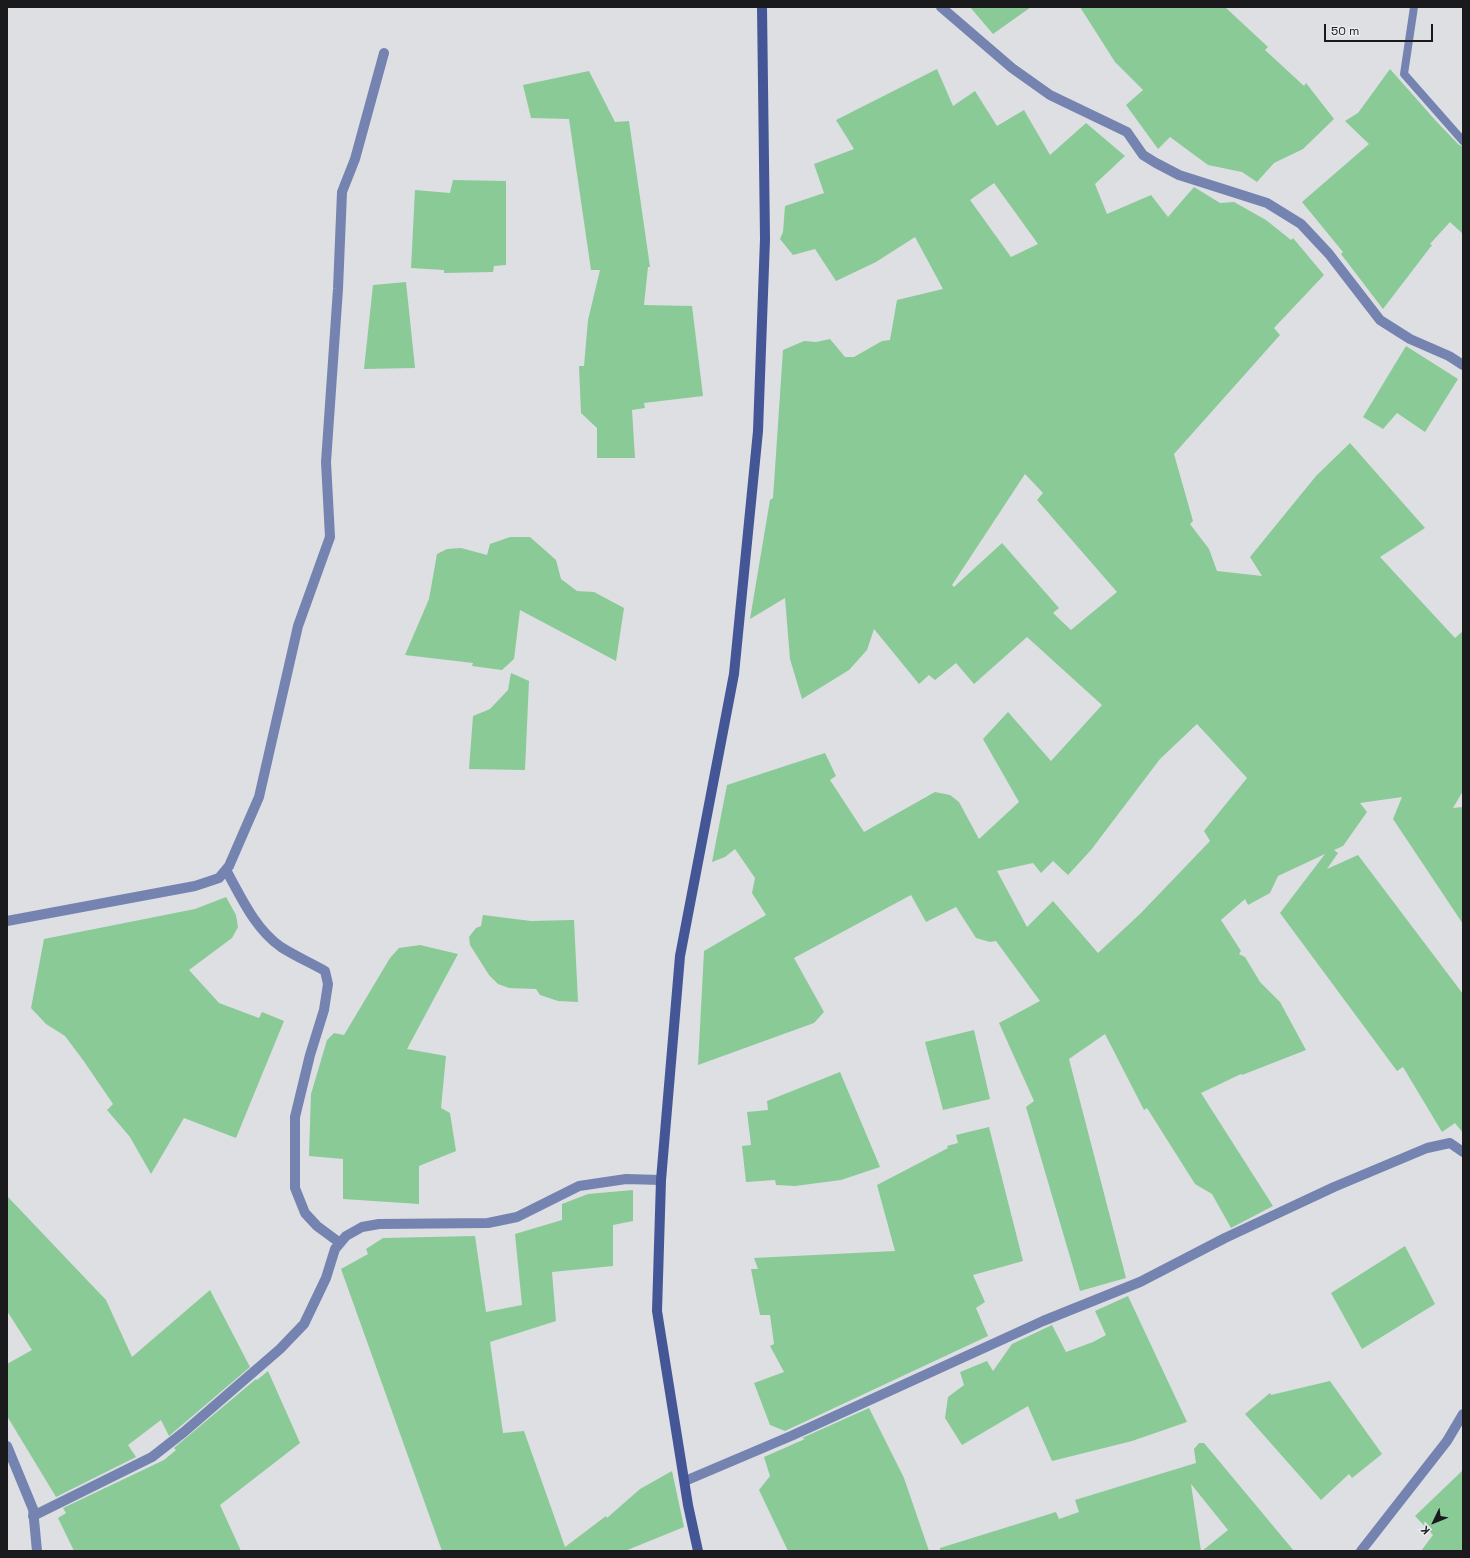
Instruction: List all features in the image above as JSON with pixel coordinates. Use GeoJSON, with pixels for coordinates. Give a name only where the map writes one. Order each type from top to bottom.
{"type":"FeatureCollection","features":[{"type":"Feature","properties":{"kind":"street"},"geometry":{"type":"LineString","coordinates":[[698,1551],[688,1505],[657,1311],[661,1180],[680,956],[734,674],[758,431],[765,239],[762,7]]}},
{"type":"Feature","properties":{"kind":"street"},"geometry":{"type":"LineString","coordinates":[[941,7],[1012,68],[1050,95],[1127,132],[1143,155],[1156,163],[1179,175],[1267,203],[1301,224],[1329,254],[1380,320],[1410,339],[1463,364]]}},
{"type":"Feature","properties":{"kind":"street"},"geometry":{"type":"LineString","coordinates":[[7,921],[195,886],[219,878],[226,870],[259,797],[298,626],[330,537],[326,462],[338,288],[342,192],[355,159],[384,53]]}},
{"type":"Feature","properties":{"kind":"street"},"geometry":{"type":"LineString","coordinates":[[226,870],[251,915],[266,933],[281,947],[325,971],[328,984],[324,1010],[310,1055],[295,1118],[296,1188],[305,1213],[317,1226],[340,1243]]}},
{"type":"Feature","properties":{"kind":"street"},"geometry":{"type":"LineString","coordinates":[[685,1481],[791,1436],[1043,1321],[1140,1282],[1225,1238],[1341,1184],[1427,1148],[1450,1143],[1463,1152]]}},
{"type":"Feature","properties":{"kind":"street"},"geometry":{"type":"LineString","coordinates":[[33,1516],[152,1457],[184,1432],[280,1349],[304,1324],[326,1278],[335,1249],[346,1236],[362,1227],[379,1224],[488,1223],[517,1217],[579,1186],[626,1179],[661,1180]]}},
{"type":"Feature","properties":{"kind":"street"},"geometry":{"type":"LineString","coordinates":[[1361,1551],[1447,1441],[1463,1414]]}},
{"type":"Feature","properties":{"kind":"street"},"geometry":{"type":"LineString","coordinates":[[7,1446],[33,1509],[37,1551]]}},
{"type":"Feature","properties":{"kind":"lane"},"geometry":{"type":"LineString","coordinates":[[1414,7],[1404,74],[1463,142]]}},
{"type":"Feature","properties":{"kind":"building"},"geometry":{"type":"Polygon","coordinates":[[[970,7],[1031,7],[993,34],[970,7]]]}},
{"type":"Feature","properties":{"kind":"building"},"geometry":{"type":"Polygon","coordinates":[[[1080,7],[1225,7],[1268,47],[1265,50],[1304,86],[1306,83],[1334,119],[1303,149],[1274,163],[1257,182],[1242,172],[1208,165],[1170,137],[1158,149],[1126,105],[1143,90],[1115,62],[1080,7]]]}},
{"type":"Feature","properties":{"kind":"building"},"geometry":{"type":"Polygon","coordinates":[[[937,69],[953,106],[975,91],[997,126],[1024,110],[1050,155],[1086,123],[1125,156],[1095,184],[1107,214],[1151,195],[1168,217],[1194,187],[1220,203],[1234,202],[1266,220],[1291,240],[1293,238],[1324,275],[1274,328],[1280,335],[1174,454],[1193,521],[1190,524],[1209,549],[1217,571],[1262,576],[1250,557],[1316,476],[1350,443],[1425,528],[1380,557],[1455,638],[1463,631],[1463,791],[1453,808],[1463,807],[1463,924],[1393,819],[1402,797],[1360,803],[1367,812],[1343,846],[1334,850],[1338,853],[1327,869],[1358,855],[1463,994],[1463,1133],[1455,1123],[1442,1132],[1403,1067],[1397,1071],[1280,913],[1325,854],[1278,876],[1270,893],[1248,905],[1245,899],[1221,920],[1241,951],[1239,954],[1245,957],[1260,982],[1280,1002],[1306,1050],[1242,1075],[1241,1074],[1201,1093],[1273,1206],[1231,1228],[1212,1194],[1195,1184],[1147,1108],[1144,1110],[1105,1034],[1069,1059],[1126,1278],[1080,1291],[1026,1107],[1034,1101],[999,1023],[1040,1001],[996,941],[990,942],[976,938],[956,907],[926,922],[911,895],[794,958],[824,1012],[814,1023],[698,1065],[704,951],[766,915],[752,893],[755,878],[735,849],[725,857],[712,862],[727,785],[825,753],[836,776],[830,780],[864,832],[935,792],[950,795],[959,802],[979,839],[1019,802],[983,739],[1008,712],[1051,761],[1102,705],[1027,637],[974,684],[956,663],[935,680],[929,675],[919,684],[874,629],[867,650],[849,670],[802,699],[790,659],[785,598],[750,619],[770,500],[773,498],[783,350],[804,341],[816,342],[830,339],[845,357],[854,357],[882,341],[890,340],[897,300],[943,289],[915,237],[876,262],[836,281],[815,249],[793,255],[780,239],[783,232],[785,206],[824,193],[814,164],[854,149],[836,120],[937,69]],[[994,183],[970,200],[1011,257],[1038,244],[994,183]],[[1025,474],[952,585],[954,587],[1002,543],[1059,608],[1053,613],[1071,630],[1117,592],[1037,500],[1043,493],[1025,474]],[[1197,724],[1160,759],[1091,850],[1068,875],[1053,861],[1041,873],[1033,863],[997,871],[1027,927],[1053,901],[1098,953],[1140,914],[1210,841],[1204,831],[1247,778],[1197,724]]]}},
{"type":"Feature","properties":{"kind":"building"},"geometry":{"type":"Polygon","coordinates":[[[1390,69],[1436,121],[1459,145],[1463,146],[1463,234],[1450,222],[1430,244],[1432,245],[1383,309],[1341,254],[1343,252],[1302,202],[1369,144],[1345,121],[1358,113],[1390,69]]]}},
{"type":"Feature","properties":{"kind":"building"},"geometry":{"type":"Polygon","coordinates":[[[589,71],[615,122],[629,121],[650,267],[648,267],[644,305],[692,306],[703,396],[644,403],[645,408],[632,410],[635,458],[597,458],[597,428],[581,413],[579,366],[584,366],[588,320],[600,270],[591,270],[569,119],[531,118],[523,85],[589,71]]]}},
{"type":"Feature","properties":{"kind":"building"},"geometry":{"type":"Polygon","coordinates":[[[453,180],[506,181],[506,265],[494,266],[493,272],[444,273],[444,270],[411,268],[415,190],[450,193],[453,180]]]}},
{"type":"Feature","properties":{"kind":"building"},"geometry":{"type":"Polygon","coordinates":[[[406,282],[415,368],[364,369],[373,285],[406,282]]]}},
{"type":"Feature","properties":{"kind":"building"},"geometry":{"type":"Polygon","coordinates":[[[1406,346],[1458,379],[1425,432],[1397,413],[1383,429],[1363,417],[1406,346]]]}},
{"type":"Feature","properties":{"kind":"building"},"geometry":{"type":"Polygon","coordinates":[[[510,537],[530,537],[556,560],[561,579],[577,591],[594,592],[624,608],[616,661],[520,610],[514,659],[502,670],[472,666],[473,663],[405,655],[429,599],[437,554],[447,549],[461,548],[487,555],[490,544],[510,537]]]}},
{"type":"Feature","properties":{"kind":"building"},"geometry":{"type":"Polygon","coordinates":[[[511,673],[529,681],[525,770],[469,769],[473,716],[490,709],[508,690],[511,673]]]}},
{"type":"Feature","properties":{"kind":"building"},"geometry":{"type":"Polygon","coordinates":[[[226,897],[236,915],[238,927],[232,938],[189,970],[219,1003],[259,1018],[262,1012],[284,1021],[236,1138],[184,1118],[151,1174],[130,1137],[107,1110],[113,1104],[83,1060],[65,1036],[46,1024],[31,1008],[44,939],[195,909],[226,897]]]}},
{"type":"Feature","properties":{"kind":"building"},"geometry":{"type":"Polygon","coordinates":[[[483,915],[531,921],[574,920],[578,1002],[558,1001],[540,995],[536,989],[509,988],[498,984],[489,975],[470,945],[469,937],[476,928],[481,926],[483,915]]]}},
{"type":"Feature","properties":{"kind":"building"},"geometry":{"type":"Polygon","coordinates":[[[420,945],[458,954],[407,1049],[446,1056],[441,1108],[450,1113],[456,1151],[419,1166],[419,1204],[343,1199],[343,1159],[309,1156],[311,1094],[327,1040],[334,1033],[344,1035],[390,958],[399,948],[420,945]]]}},
{"type":"Feature","properties":{"kind":"building"},"geometry":{"type":"Polygon","coordinates":[[[974,1030],[990,1099],[943,1110],[925,1042],[974,1030]]]}},
{"type":"Feature","properties":{"kind":"building"},"geometry":{"type":"Polygon","coordinates":[[[840,1072],[880,1167],[841,1180],[795,1186],[776,1185],[775,1180],[746,1182],[742,1146],[751,1145],[747,1112],[768,1110],[767,1101],[840,1072]]]}},
{"type":"Feature","properties":{"kind":"building"},"geometry":{"type":"Polygon","coordinates":[[[989,1127],[1023,1261],[973,1275],[985,1302],[976,1308],[988,1336],[785,1431],[770,1425],[754,1383],[784,1372],[770,1346],[774,1344],[770,1315],[760,1315],[751,1269],[758,1269],[754,1258],[895,1251],[877,1185],[948,1148],[947,1146],[958,1143],[956,1135],[989,1127]]]}},
{"type":"Feature","properties":{"kind":"building"},"geometry":{"type":"Polygon","coordinates":[[[633,1190],[633,1221],[613,1225],[613,1266],[552,1272],[556,1321],[490,1342],[503,1433],[524,1431],[565,1547],[606,1516],[607,1518],[640,1489],[672,1471],[684,1527],[625,1551],[442,1551],[341,1269],[368,1254],[366,1249],[383,1238],[475,1236],[486,1312],[522,1305],[515,1234],[562,1220],[562,1204],[588,1194],[633,1190]]]}},
{"type":"Feature","properties":{"kind":"building"},"geometry":{"type":"Polygon","coordinates":[[[7,1196],[106,1300],[132,1357],[210,1290],[250,1367],[169,1436],[161,1420],[128,1445],[136,1457],[56,1497],[7,1416],[7,1364],[32,1350],[7,1311],[7,1196]]]}},
{"type":"Feature","properties":{"kind":"building"},"geometry":{"type":"Polygon","coordinates":[[[1405,1246],[1435,1304],[1362,1349],[1331,1293],[1405,1246]]]}},
{"type":"Feature","properties":{"kind":"building"},"geometry":{"type":"Polygon","coordinates":[[[1128,1296],[1187,1422],[1132,1441],[1052,1461],[1028,1406],[962,1445],[945,1418],[948,1397],[964,1385],[960,1372],[987,1361],[993,1371],[1012,1344],[1052,1325],[1066,1352],[1093,1342],[1106,1335],[1095,1311],[1128,1296]]]}},
{"type":"Feature","properties":{"kind":"building"},"geometry":{"type":"Polygon","coordinates":[[[268,1371],[300,1443],[220,1505],[241,1551],[74,1551],[58,1518],[66,1513],[63,1508],[164,1460],[176,1450],[174,1448],[256,1379],[257,1380],[268,1371]]]}},
{"type":"Feature","properties":{"kind":"building"},"geometry":{"type":"Polygon","coordinates":[[[1330,1381],[1382,1454],[1352,1478],[1349,1474],[1321,1500],[1245,1414],[1270,1393],[1271,1395],[1330,1381]]]}},
{"type":"Feature","properties":{"kind":"building"},"geometry":{"type":"Polygon","coordinates":[[[869,1408],[904,1478],[929,1551],[788,1551],[759,1490],[770,1476],[764,1457],[869,1408]]]}},
{"type":"Feature","properties":{"kind":"building"},"geometry":{"type":"Polygon","coordinates":[[[1199,1443],[1204,1443],[1294,1551],[1202,1551],[1228,1530],[1191,1484],[1201,1551],[940,1551],[940,1548],[1056,1512],[1059,1519],[1079,1512],[1075,1500],[1196,1463],[1194,1449],[1199,1443]]]}},
{"type":"Feature","properties":{"kind":"building"},"geometry":{"type":"Polygon","coordinates":[[[1463,1470],[1463,1551],[1421,1551],[1433,1535],[1415,1516],[1463,1470]]]}}]}
